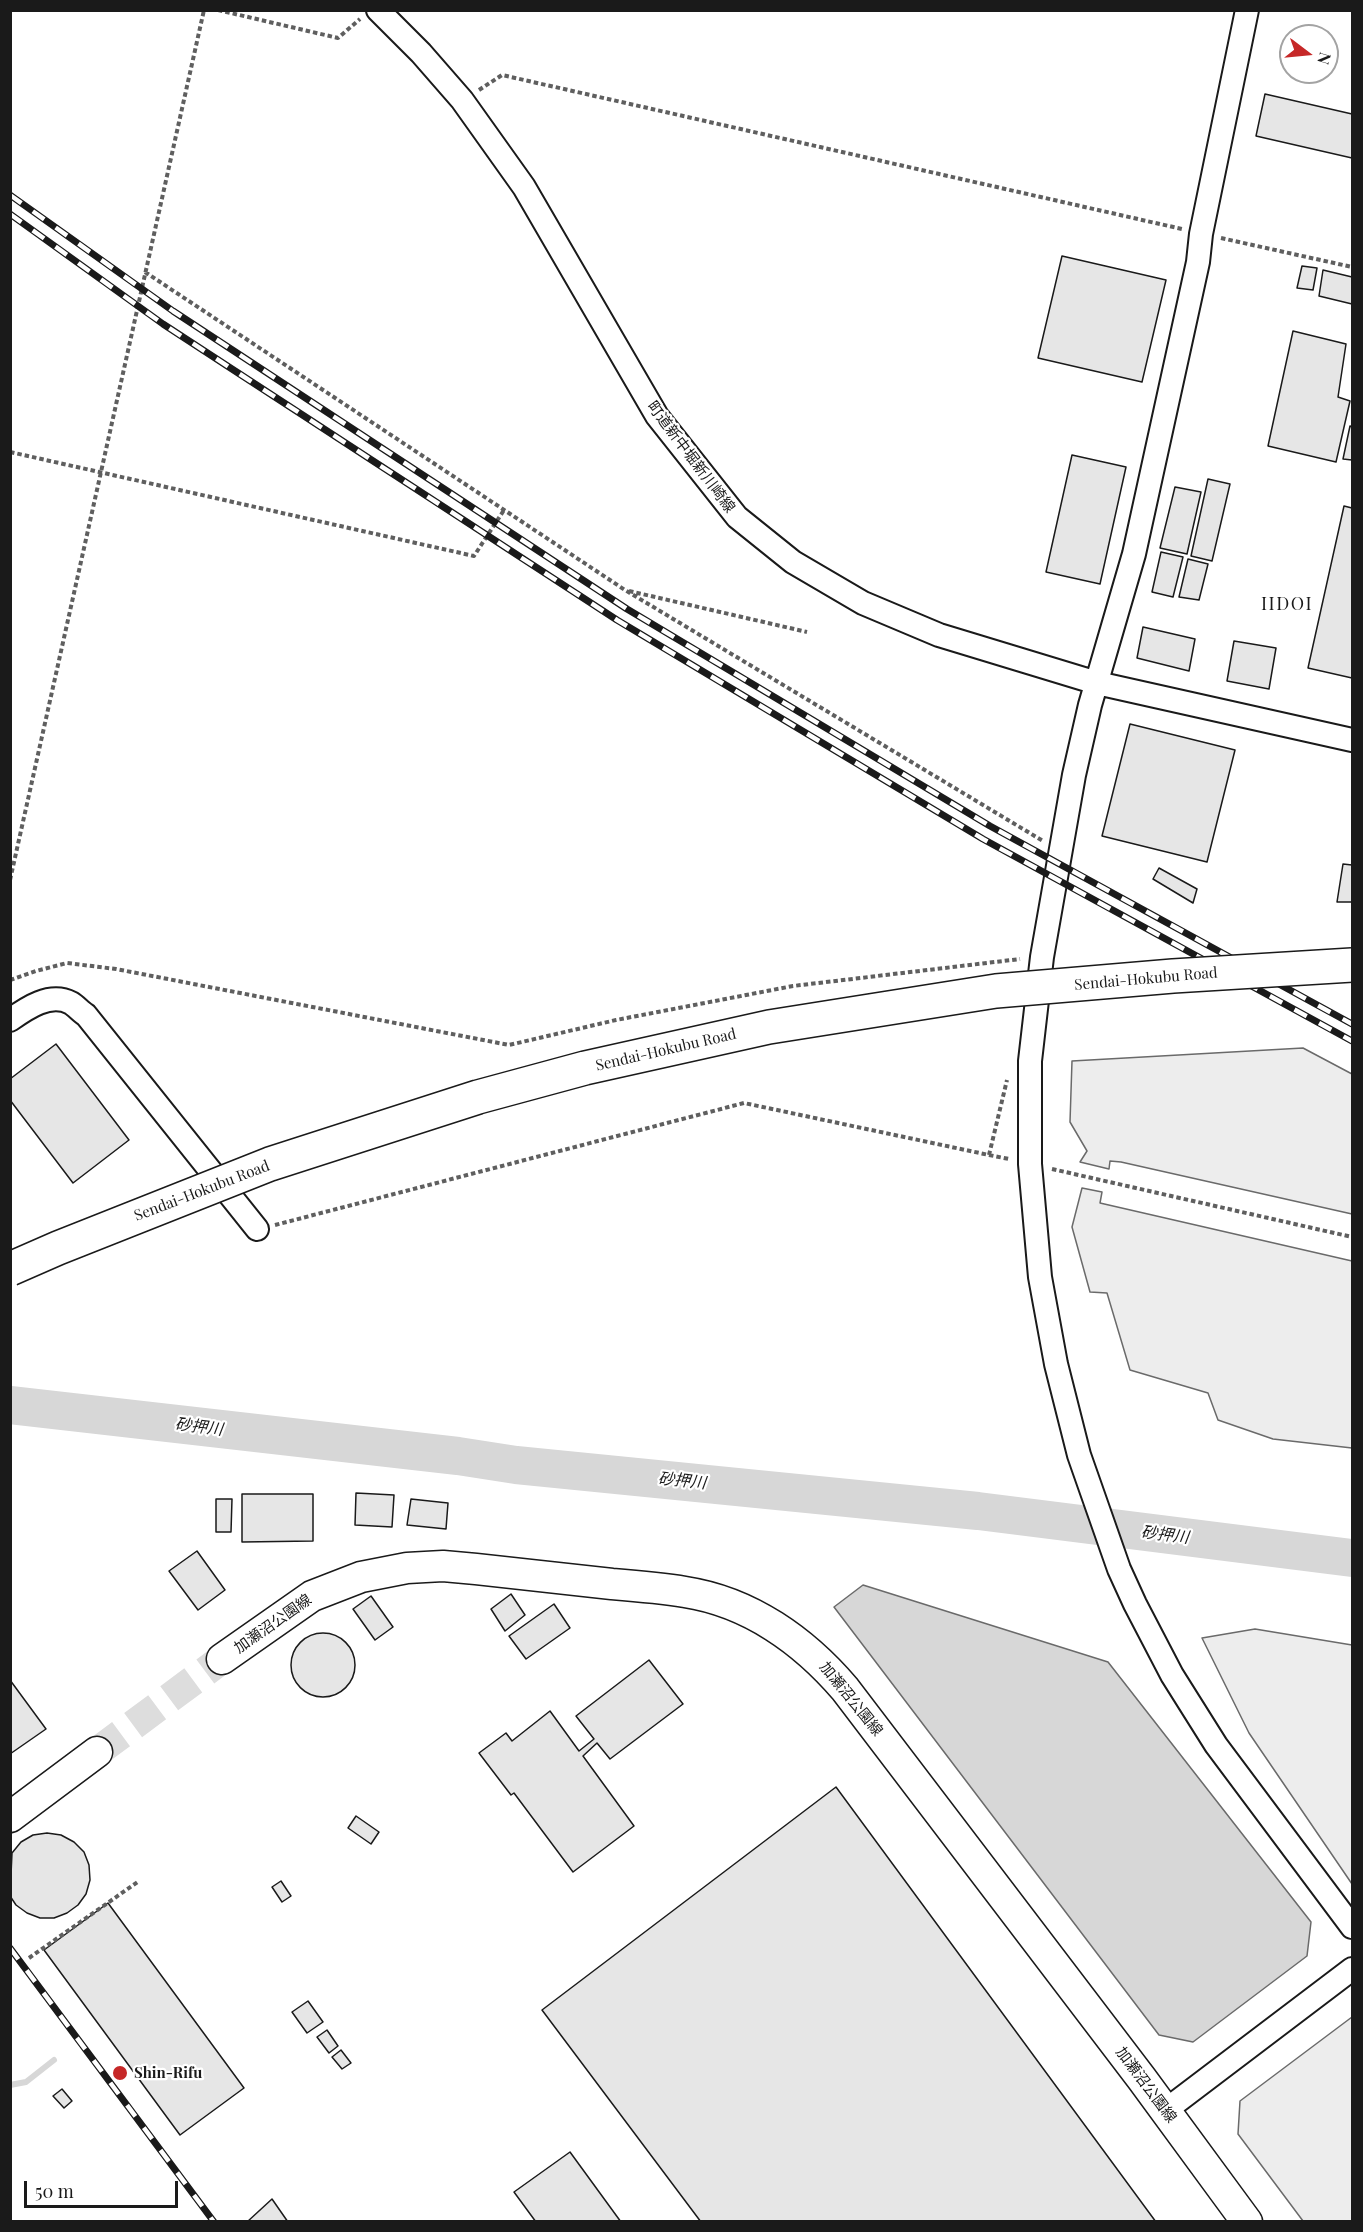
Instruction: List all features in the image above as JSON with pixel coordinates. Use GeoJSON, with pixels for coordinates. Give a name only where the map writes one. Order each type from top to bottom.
{"type":"FeatureCollection","features":[{"type":"Feature","properties":{"kind":"highway","name":"Sendai-Hokubu Road"},"geometry":{"type":"LineString","coordinates":[[10,1269],[270,1164],[478,1097],[585,1068],[769,1027],[996,991],[1173,976],[1353,965]]}},
{"type":"Feature","properties":{"kind":"main road","name":"加瀬沼公園線"},"geometry":{"type":"LineString","coordinates":[[222,1659],[312,1596],[361,1577],[407,1568],[443,1566],[687,1592],[718,1600],[758,1616],[816,1657],[845,1689],[1166,2110],[1247,2222]]}},
{"type":"Feature","properties":{"kind":"main road"},"geometry":{"type":"LineString","coordinates":[[10,1817],[97,1752]]}},
{"type":"Feature","properties":{"kind":"street"},"geometry":{"type":"LineString","coordinates":[[1247,10],[1201,234],[1198,262],[1134,554],[1097,683],[1074,775],[1059,851],[1042,957],[1030,1061],[1030,1164],[1040,1277],[1056,1364],[1079,1455],[1119,1569],[1172,1676],[1216,1745],[1353,1927]]}},
{"type":"Feature","properties":{"kind":"street","name":"町道新中堀新川崎線"},"geometry":{"type":"LineString","coordinates":[[370,14],[421,53],[462,100],[524,187],[657,416],[737,517],[793,562],[862,603],[939,635],[1097,683],[1353,741]]}},
{"type":"Feature","properties":{"kind":"street"},"geometry":{"type":"LineString","coordinates":[[10,1020],[28,1006],[52,999],[70,1002],[86,1015],[257,1229]]}},
{"type":"Feature","properties":{"kind":"street"},"geometry":{"type":"LineString","coordinates":[[1166,2110],[1353,1969]]}},
{"type":"Feature","properties":{"kind":"path"},"geometry":{"type":"LineString","coordinates":[[10,880],[204,10]]}},
{"type":"Feature","properties":{"kind":"path"},"geometry":{"type":"LineString","coordinates":[[218,10],[338,38],[370,14]]}},
{"type":"Feature","properties":{"kind":"path"},"geometry":{"type":"LineString","coordinates":[[462,100],[502,75],[1353,267]]}},
{"type":"Feature","properties":{"kind":"path"},"geometry":{"type":"LineString","coordinates":[[145,272],[625,590],[1059,851]]}},
{"type":"Feature","properties":{"kind":"path"},"geometry":{"type":"LineString","coordinates":[[10,452],[474,556],[504,510]]}},
{"type":"Feature","properties":{"kind":"path"},"geometry":{"type":"LineString","coordinates":[[625,590],[807,632]]}},
{"type":"Feature","properties":{"kind":"path"},"geometry":{"type":"LineString","coordinates":[[10,980],[36,970],[68,963],[116,969],[509,1045],[616,1020],[792,986],[1042,957]]}},
{"type":"Feature","properties":{"kind":"path"},"geometry":{"type":"LineString","coordinates":[[257,1229],[744,1103],[989,1155],[1010,1067],[1030,1061]]}},
{"type":"Feature","properties":{"kind":"path"},"geometry":{"type":"LineString","coordinates":[[1030,1164],[1353,1237]]}},
{"type":"Feature","properties":{"kind":"path"},"geometry":{"type":"LineString","coordinates":[[29,1958],[139,1881]]}},
{"type":"Feature","properties":{"kind":"shaded area"},"geometry":{"type":"Polygon","coordinates":[[[1303,1048],[1352,1074],[1352,1214],[1121,1162],[1110,1161],[1109,1169],[1080,1162],[1087,1151],[1070,1122],[1072,1061],[1303,1048]]]}},
{"type":"Feature","properties":{"kind":"shaded area"},"geometry":{"type":"Polygon","coordinates":[[[1082,1188],[1102,1192],[1100,1203],[1352,1261],[1352,1448],[1273,1439],[1218,1420],[1208,1393],[1130,1370],[1107,1293],[1090,1292],[1072,1227],[1082,1188]]]}},
{"type":"Feature","properties":{"kind":"shaded area"},"geometry":{"type":"Polygon","coordinates":[[[863,1585],[1108,1662],[1311,1922],[1307,1956],[1193,2042],[1159,2035],[834,1607],[863,1585]]]}},
{"type":"Feature","properties":{"kind":"shaded area"},"geometry":{"type":"Polygon","coordinates":[[[1255,1629],[1352,1645],[1352,1884],[1249,1733],[1202,1638],[1255,1629]]]}},
{"type":"Feature","properties":{"kind":"shaded area"},"geometry":{"type":"Polygon","coordinates":[[[1352,2017],[1352,2221],[1303,2221],[1238,2134],[1240,2101],[1352,2017]]]}},
{"type":"Feature","properties":{"kind":"building"},"geometry":{"type":"Polygon","coordinates":[[[1265,94],[1352,114],[1352,158],[1256,136],[1265,94]]]}},
{"type":"Feature","properties":{"kind":"building"},"geometry":{"type":"Polygon","coordinates":[[[1062,256],[1166,280],[1142,382],[1038,358],[1062,256]]]}},
{"type":"Feature","properties":{"kind":"building"},"geometry":{"type":"Polygon","coordinates":[[[1302,266],[1317,268],[1313,290],[1297,288],[1302,266]]]}},
{"type":"Feature","properties":{"kind":"building"},"geometry":{"type":"Polygon","coordinates":[[[1323,270],[1352,277],[1352,304],[1319,296],[1323,270]]]}},
{"type":"Feature","properties":{"kind":"building"},"geometry":{"type":"Polygon","coordinates":[[[1293,331],[1346,344],[1338,397],[1350,401],[1336,462],[1268,446],[1293,331]]]}},
{"type":"Feature","properties":{"kind":"building"},"geometry":{"type":"Polygon","coordinates":[[[1350,426],[1352,427],[1352,460],[1343,459],[1350,426]]]}},
{"type":"Feature","properties":{"kind":"building"},"geometry":{"type":"Polygon","coordinates":[[[1072,455],[1126,467],[1100,584],[1046,572],[1072,455]]]}},
{"type":"Feature","properties":{"kind":"building"},"geometry":{"type":"Polygon","coordinates":[[[1208,479],[1230,484],[1212,561],[1191,556],[1208,479]]]}},
{"type":"Feature","properties":{"kind":"building"},"geometry":{"type":"Polygon","coordinates":[[[1175,487],[1201,492],[1187,554],[1160,548],[1175,487]]]}},
{"type":"Feature","properties":{"kind":"building"},"geometry":{"type":"Polygon","coordinates":[[[1344,506],[1352,508],[1352,678],[1308,668],[1344,506]]]}},
{"type":"Feature","properties":{"kind":"building"},"geometry":{"type":"Polygon","coordinates":[[[1161,552],[1183,557],[1173,597],[1152,592],[1161,552]]]}},
{"type":"Feature","properties":{"kind":"building"},"geometry":{"type":"Polygon","coordinates":[[[1188,559],[1208,564],[1199,600],[1179,597],[1188,559]]]}},
{"type":"Feature","properties":{"kind":"building"},"geometry":{"type":"Polygon","coordinates":[[[1143,627],[1195,639],[1189,671],[1137,658],[1143,627]]]}},
{"type":"Feature","properties":{"kind":"building"},"geometry":{"type":"Polygon","coordinates":[[[1234,641],[1276,648],[1269,689],[1227,681],[1234,641]]]}},
{"type":"Feature","properties":{"kind":"building"},"geometry":{"type":"Polygon","coordinates":[[[1130,724],[1235,750],[1207,862],[1102,836],[1130,724]]]}},
{"type":"Feature","properties":{"kind":"building"},"geometry":{"type":"Polygon","coordinates":[[[1343,864],[1352,865],[1352,902],[1337,902],[1343,864]]]}},
{"type":"Feature","properties":{"kind":"building"},"geometry":{"type":"Polygon","coordinates":[[[1159,868],[1197,889],[1193,903],[1153,879],[1159,868]]]}},
{"type":"Feature","properties":{"kind":"building"},"geometry":{"type":"Polygon","coordinates":[[[56,1044],[129,1140],[73,1183],[10,1100],[10,1079],[56,1044]]]}},
{"type":"Feature","properties":{"kind":"building"},"geometry":{"type":"Polygon","coordinates":[[[356,1493],[394,1495],[392,1527],[355,1525],[356,1493]]]}},
{"type":"Feature","properties":{"kind":"building"},"geometry":{"type":"Polygon","coordinates":[[[242,1494],[313,1494],[313,1541],[242,1542],[242,1494]]]}},
{"type":"Feature","properties":{"kind":"building"},"geometry":{"type":"Polygon","coordinates":[[[216,1499],[232,1499],[231,1532],[216,1532],[216,1499]]]}},
{"type":"Feature","properties":{"kind":"building"},"geometry":{"type":"Polygon","coordinates":[[[411,1499],[448,1503],[446,1529],[407,1525],[411,1499]]]}},
{"type":"Feature","properties":{"kind":"building"},"geometry":{"type":"Polygon","coordinates":[[[197,1551],[225,1590],[198,1610],[169,1571],[197,1551]]]}},
{"type":"Feature","properties":{"kind":"building"},"geometry":{"type":"Polygon","coordinates":[[[511,1594],[525,1615],[505,1631],[491,1609],[511,1594]]]}},
{"type":"Feature","properties":{"kind":"building"},"geometry":{"type":"Polygon","coordinates":[[[371,1596],[393,1627],[375,1640],[353,1609],[371,1596]]]}},
{"type":"Feature","properties":{"kind":"building"},"geometry":{"type":"Polygon","coordinates":[[[554,1604],[570,1628],[526,1659],[509,1636],[554,1604]]]}},
{"type":"Feature","properties":{"kind":"building"},"geometry":{"type":"Polygon","coordinates":[[[317,1633],[329,1633],[346,1642],[353,1653],[355,1665],[353,1677],[346,1688],[329,1697],[317,1697],[305,1692],[296,1683],[291,1671],[291,1659],[296,1647],[305,1638],[317,1633]]]}},
{"type":"Feature","properties":{"kind":"building"},"geometry":{"type":"Polygon","coordinates":[[[649,1660],[683,1704],[610,1759],[597,1743],[583,1756],[634,1826],[573,1872],[514,1793],[511,1795],[479,1753],[506,1733],[512,1741],[550,1711],[579,1751],[594,1739],[576,1716],[649,1660]]]}},
{"type":"Feature","properties":{"kind":"building"},"geometry":{"type":"Polygon","coordinates":[[[10,1680],[46,1729],[10,1754],[10,1680]]]}},
{"type":"Feature","properties":{"kind":"building"},"geometry":{"type":"Polygon","coordinates":[[[836,1787],[1156,2222],[701,2222],[542,2010],[836,1787]]]}},
{"type":"Feature","properties":{"kind":"building"},"geometry":{"type":"Polygon","coordinates":[[[356,1816],[379,1832],[371,1844],[348,1828],[356,1816]]]}},
{"type":"Feature","properties":{"kind":"building"},"geometry":{"type":"Polygon","coordinates":[[[47,1833],[61,1835],[74,1842],[84,1852],[89,1865],[90,1880],[86,1894],[78,1905],[54,1918],[40,1918],[16,1905],[10,1896],[12,1853],[21,1842],[33,1835],[47,1833]]]}},
{"type":"Feature","properties":{"kind":"building"},"geometry":{"type":"Polygon","coordinates":[[[281,1881],[291,1896],[282,1902],[272,1887],[281,1881]]]}},
{"type":"Feature","properties":{"kind":"building"},"geometry":{"type":"Polygon","coordinates":[[[108,1903],[244,2088],[180,2135],[44,1950],[108,1903]]]}},
{"type":"Feature","properties":{"kind":"building"},"geometry":{"type":"Polygon","coordinates":[[[308,2001],[323,2022],[307,2033],[292,2012],[308,2001]]]}},
{"type":"Feature","properties":{"kind":"building"},"geometry":{"type":"Polygon","coordinates":[[[327,2030],[338,2046],[329,2053],[317,2037],[327,2030]]]}},
{"type":"Feature","properties":{"kind":"building"},"geometry":{"type":"Polygon","coordinates":[[[341,2050],[351,2063],[342,2069],[332,2057],[341,2050]]]}},
{"type":"Feature","properties":{"kind":"building"},"geometry":{"type":"Polygon","coordinates":[[[62,2089],[72,2101],[64,2108],[53,2096],[62,2089]]]}},
{"type":"Feature","properties":{"kind":"building"},"geometry":{"type":"Polygon","coordinates":[[[570,2152],[621,2222],[536,2222],[514,2192],[570,2152]]]}},
{"type":"Feature","properties":{"kind":"building"},"geometry":{"type":"Polygon","coordinates":[[[272,2199],[288,2222],[247,2222],[272,2199]]]}},
{"type":"Feature","properties":{"kind":"waterway","name":"砂押川"},"geometry":{"type":"LineString","coordinates":[[10,1405],[458,1456],[516,1465],[978,1511],[1352,1558]]}},
{"type":"Feature","properties":{"kind":"waterway"},"geometry":{"type":"LineString","coordinates":[[10,2085],[26,2082],[54,2060]]}},
{"type":"Feature","properties":{"kind":"tunnel"},"geometry":{"type":"LineString","coordinates":[[97,1752],[222,1659]]}},
{"type":"Feature","properties":{"kind":"railway"},"geometry":{"type":"LineString","coordinates":[[10,195],[173,311],[627,609],[990,826],[1352,1024]]}},
{"type":"Feature","properties":{"kind":"railway"},"geometry":{"type":"LineString","coordinates":[[10,214],[163,324],[617,620],[983,839],[1352,1041]]}},
{"type":"Feature","properties":{"kind":"railway"},"geometry":{"type":"LineString","coordinates":[[10,1948],[214,2222]]}},
{"type":"Feature","properties":{"kind":"place","name":"Shin-Rifu"},"geometry":{"type":"Point","coordinates":[120,2073]}},
{"type":"Feature","properties":{"kind":"district","name":"IIDOI"},"geometry":{"type":"Point","coordinates":[1287,604]}}]}
